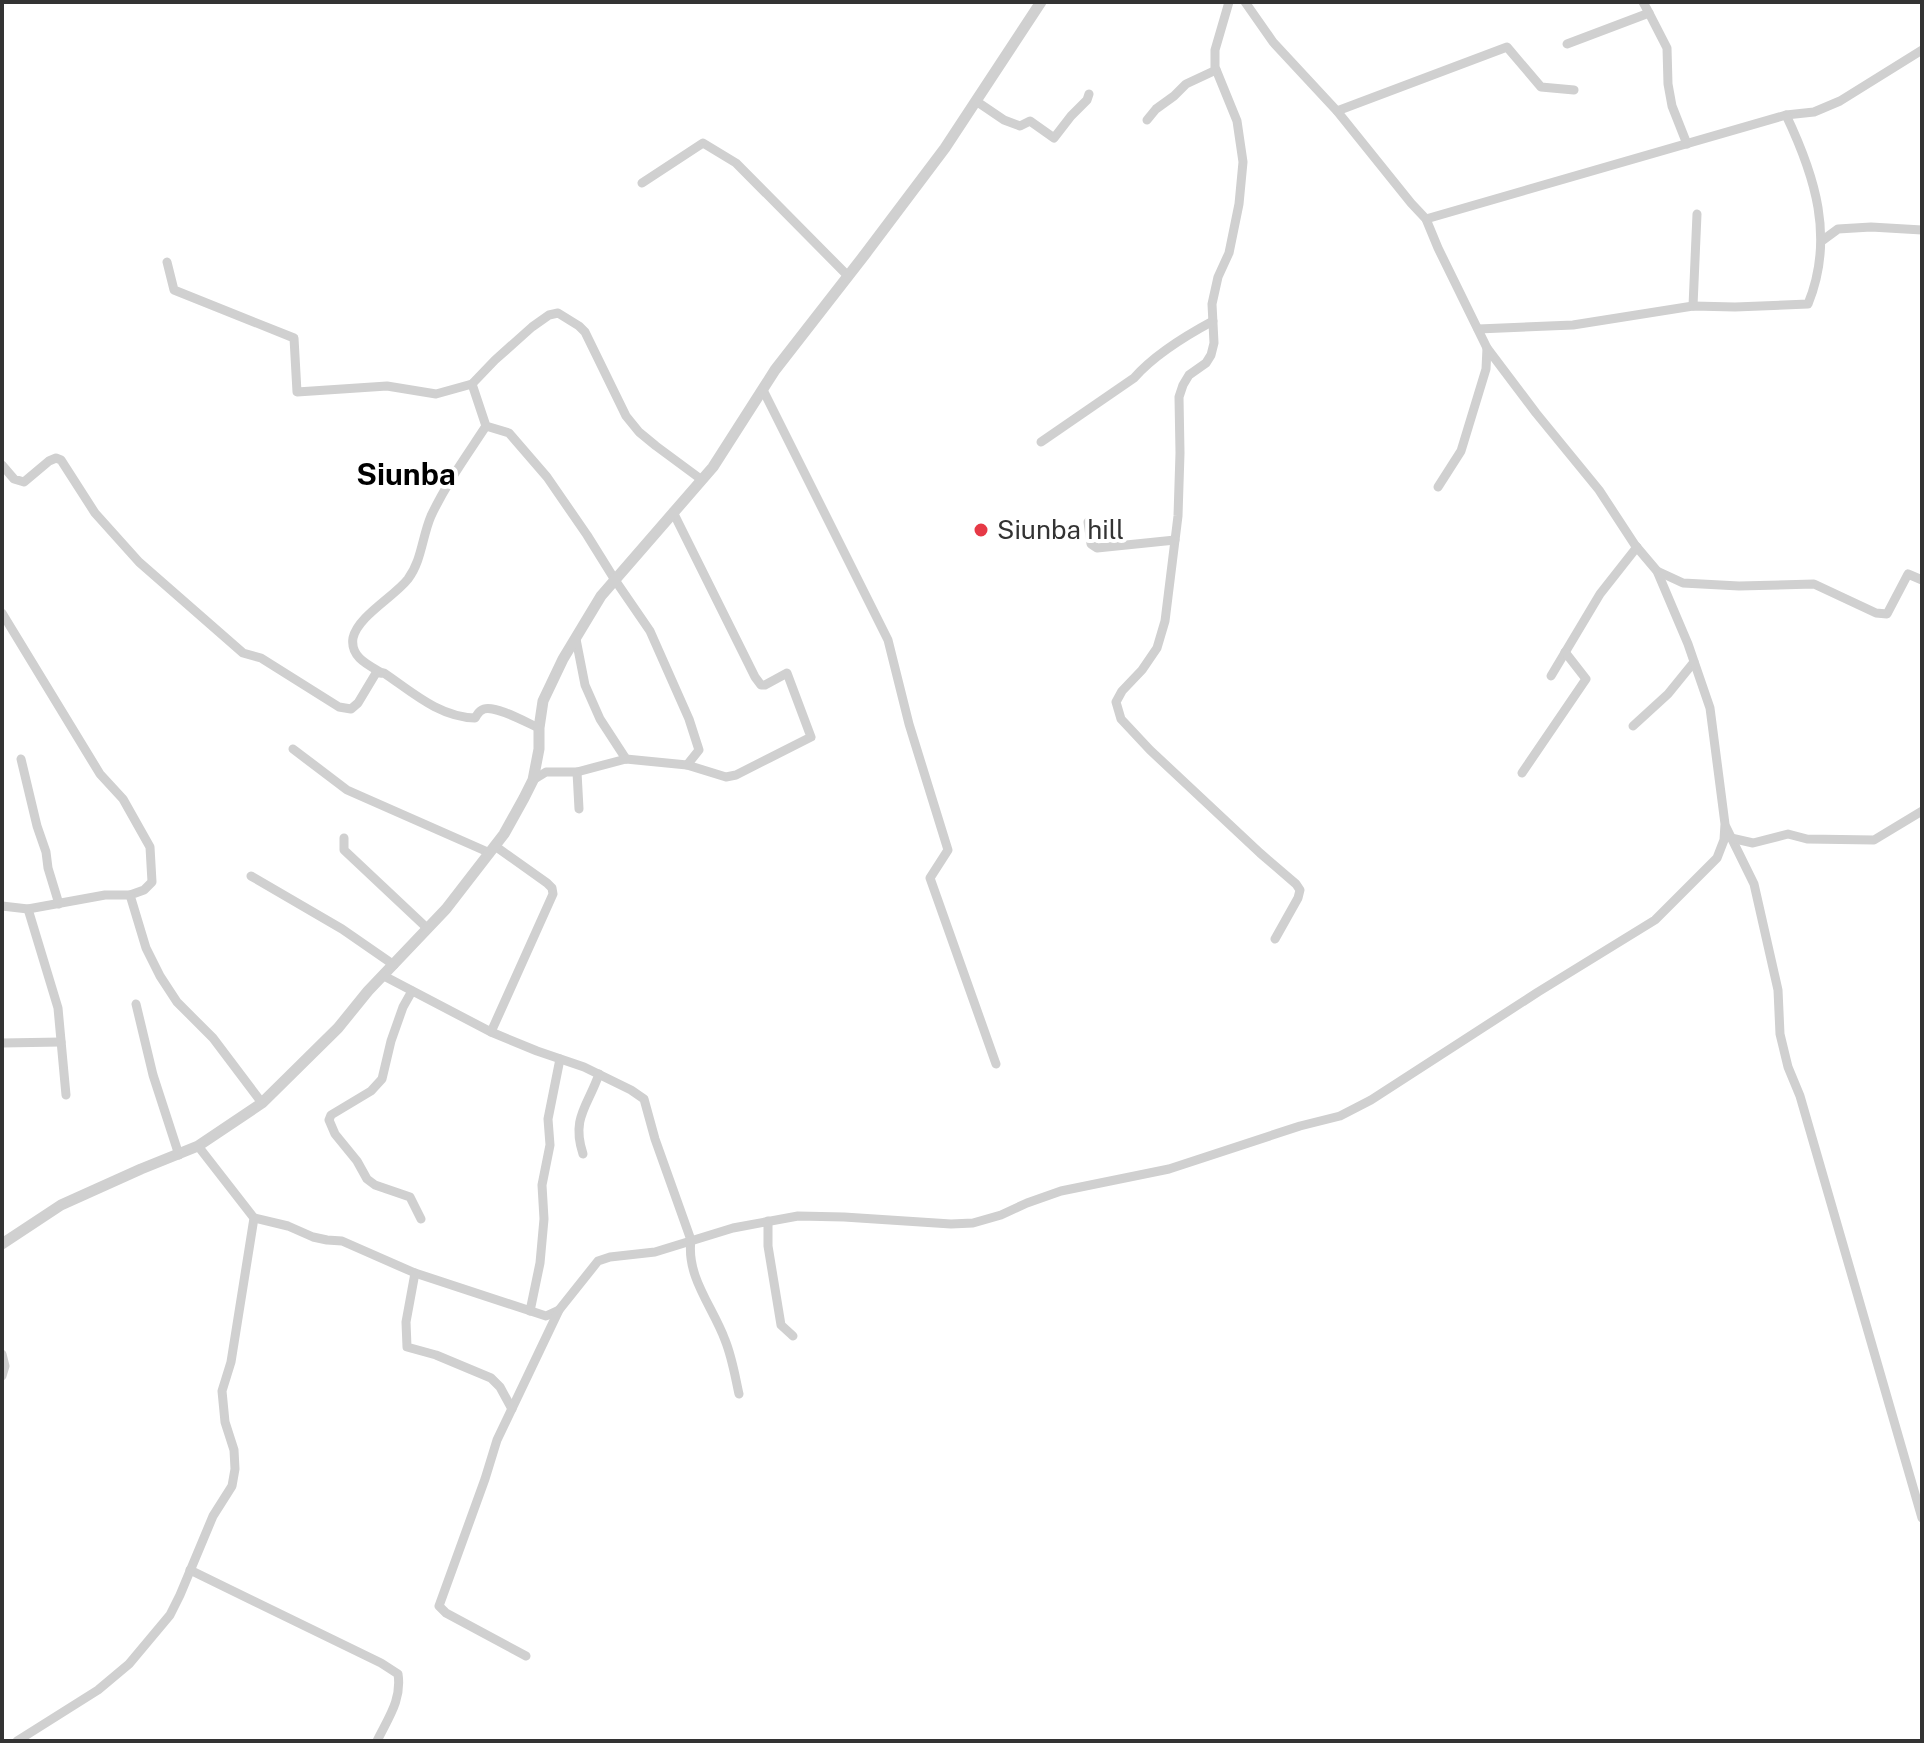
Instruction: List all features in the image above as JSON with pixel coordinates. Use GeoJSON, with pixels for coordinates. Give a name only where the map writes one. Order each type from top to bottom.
{"type":"FeatureCollection","features":[{"type":"Feature","properties":{"kind":"street"},"geometry":{"type":"LineString","coordinates":[[2,1244],[61,1205],[198,1146],[262,1103],[338,1028],[368,991],[453,901],[504,834],[533,780],[543,701],[563,659],[601,596],[718,461],[775,370],[945,148],[1041,2]]}},
{"type":"Feature","properties":{"kind":"street"},"geometry":{"type":"LineString","coordinates":[[1229,2],[1215,50],[1216,70],[1237,121],[1243,162],[1239,204],[1229,253],[1218,277],[1212,304],[1214,343],[1211,355],[1206,363],[1189,375],[1179,397],[1180,453],[1175,540],[1165,621],[1157,648],[1116,702],[1121,719],[1150,750],[1296,884],[1300,890],[1298,898],[1275,939]]}},
{"type":"Feature","properties":{"kind":"street"},"geometry":{"type":"LineString","coordinates":[[526,1656],[446,1613],[439,1606],[497,1440],[559,1310],[598,1261],[655,1252],[733,1228],[798,1216],[973,1223],[1061,1191],[1169,1169],[1340,1116],[1371,1100],[1655,920],[1717,858],[1724,840],[1725,824],[1710,708],[1657,571],[1599,490],[1487,348],[1426,219],[1337,111],[1273,42],[1245,2]]}},
{"type":"Feature","properties":{"kind":"street"},"geometry":{"type":"LineString","coordinates":[[1643,2],[1667,48],[1672,106],[1687,144]]}},
{"type":"Feature","properties":{"kind":"street"},"geometry":{"type":"LineString","coordinates":[[1567,44],[1649,13]]}},
{"type":"Feature","properties":{"kind":"street"},"geometry":{"type":"LineString","coordinates":[[1337,111],[1507,47],[1541,87],[1574,90]]}},
{"type":"Feature","properties":{"kind":"street"},"geometry":{"type":"LineString","coordinates":[[1426,219],[1786,115],[1814,112],[1840,101],[1922,50]]}},
{"type":"Feature","properties":{"kind":"street"},"geometry":{"type":"LineString","coordinates":[[1147,120],[1186,84],[1216,70]]}},
{"type":"Feature","properties":{"kind":"street"},"geometry":{"type":"LineString","coordinates":[[976,101],[1013,124],[1020,126],[1030,121],[1054,138],[1089,94]]}},
{"type":"Feature","properties":{"kind":"street"},"geometry":{"type":"LineString","coordinates":[[1478,329],[1573,325],[1693,306],[1808,304],[1814,289],[1823,240],[1818,204],[1803,151],[1786,115]]}},
{"type":"Feature","properties":{"kind":"street"},"geometry":{"type":"LineString","coordinates":[[642,183],[703,143],[736,163],[848,276]]}},
{"type":"Feature","properties":{"kind":"street"},"geometry":{"type":"LineString","coordinates":[[1693,306],[1697,214]]}},
{"type":"Feature","properties":{"kind":"street"},"geometry":{"type":"LineString","coordinates":[[1823,240],[1838,229],[1922,230]]}},
{"type":"Feature","properties":{"kind":"street"},"geometry":{"type":"LineString","coordinates":[[167,262],[174,290],[294,338],[297,392],[387,386],[436,394],[472,384],[532,327],[549,315],[558,313],[585,332],[614,395],[639,432],[702,480]]}},
{"type":"Feature","properties":{"kind":"street"},"geometry":{"type":"LineString","coordinates":[[1041,442],[1134,378],[1188,334],[1213,321]]}},
{"type":"Feature","properties":{"kind":"street"},"geometry":{"type":"LineString","coordinates":[[1438,487],[1461,451],[1486,369],[1487,348]]}},
{"type":"Feature","properties":{"kind":"street"},"geometry":{"type":"LineString","coordinates":[[472,384],[486,426]]}},
{"type":"Feature","properties":{"kind":"street"},"geometry":{"type":"LineString","coordinates":[[763,390],[888,640],[909,724],[948,850],[930,878],[996,1064]]}},
{"type":"Feature","properties":{"kind":"street"},"geometry":{"type":"LineString","coordinates":[[486,426],[509,433],[547,477],[650,631],[689,719],[699,750],[687,765]]}},
{"type":"Feature","properties":{"kind":"street"},"geometry":{"type":"LineString","coordinates":[[486,426],[430,518],[417,565],[406,582],[357,630],[353,640],[355,654],[424,703],[459,717],[475,718],[485,709],[495,709],[539,728]]}},
{"type":"Feature","properties":{"kind":"street"},"geometry":{"type":"LineString","coordinates":[[2,465],[14,479],[24,482],[49,461],[56,458],[61,460],[95,513],[139,562],[243,653],[261,658],[339,707],[351,709],[376,673],[382,673]]}},
{"type":"Feature","properties":{"kind":"street"},"geometry":{"type":"LineString","coordinates":[[533,780],[546,772],[577,772],[626,759],[687,765],[726,777],[736,775],[811,737],[787,673],[765,685],[761,685],[755,677],[673,512]]}},
{"type":"Feature","properties":{"kind":"street"},"geometry":{"type":"LineString","coordinates":[[1088,522],[1091,544],[1097,548],[1175,540]]}},
{"type":"Feature","properties":{"kind":"street"},"geometry":{"type":"LineString","coordinates":[[1551,676],[1600,594],[1637,547]]}},
{"type":"Feature","properties":{"kind":"street"},"geometry":{"type":"LineString","coordinates":[[1657,571],[1683,583],[1739,586],[1814,584],[1876,613],[1887,614],[1908,574],[1922,580]]}},
{"type":"Feature","properties":{"kind":"street"},"geometry":{"type":"LineString","coordinates":[[2,613],[100,774],[123,799],[150,847],[152,882],[144,890],[130,895],[105,895],[28,909],[2,906]]}},
{"type":"Feature","properties":{"kind":"street"},"geometry":{"type":"LineString","coordinates":[[576,639],[585,685],[600,719],[626,759]]}},
{"type":"Feature","properties":{"kind":"street"},"geometry":{"type":"LineString","coordinates":[[1522,773],[1586,679],[1565,652]]}},
{"type":"Feature","properties":{"kind":"street"},"geometry":{"type":"LineString","coordinates":[[1633,726],[1668,694],[1694,662]]}},
{"type":"Feature","properties":{"kind":"street"},"geometry":{"type":"LineString","coordinates":[[293,749],[347,790],[492,850],[552,888],[553,894],[491,1032]]}},
{"type":"Feature","properties":{"kind":"street"},"geometry":{"type":"LineString","coordinates":[[21,759],[59,904]]}},
{"type":"Feature","properties":{"kind":"street"},"geometry":{"type":"LineString","coordinates":[[577,772],[579,809]]}},
{"type":"Feature","properties":{"kind":"street"},"geometry":{"type":"LineString","coordinates":[[1731,838],[1753,843],[1788,834],[1807,839],[1874,840],[1922,811]]}},
{"type":"Feature","properties":{"kind":"street"},"geometry":{"type":"LineString","coordinates":[[1725,824],[1754,884],[1778,990],[1780,1034],[1788,1067],[1800,1096],[1922,1518]]}},
{"type":"Feature","properties":{"kind":"street"},"geometry":{"type":"LineString","coordinates":[[344,838],[344,850],[428,929]]}},
{"type":"Feature","properties":{"kind":"street"},"geometry":{"type":"LineString","coordinates":[[251,876],[342,929],[394,965]]}},
{"type":"Feature","properties":{"kind":"street"},"geometry":{"type":"LineString","coordinates":[[130,895],[146,948],[160,976],[190,1017],[213,1038],[262,1103]]}},
{"type":"Feature","properties":{"kind":"street"},"geometry":{"type":"LineString","coordinates":[[28,909],[58,1008],[66,1095]]}},
{"type":"Feature","properties":{"kind":"street"},"geometry":{"type":"LineString","coordinates":[[384,976],[491,1032],[599,1074],[631,1090],[646,1102],[655,1139],[691,1240],[689,1254],[704,1298],[725,1338],[739,1394]]}},
{"type":"Feature","properties":{"kind":"street"},"geometry":{"type":"LineString","coordinates":[[412,991],[391,1041],[382,1079],[371,1091],[331,1115],[329,1120],[335,1134],[367,1179],[375,1185],[410,1197],[421,1219]]}},
{"type":"Feature","properties":{"kind":"street"},"geometry":{"type":"LineString","coordinates":[[136,1004],[153,1075],[179,1155]]}},
{"type":"Feature","properties":{"kind":"street"},"geometry":{"type":"LineString","coordinates":[[2,1043],[61,1042]]}},
{"type":"Feature","properties":{"kind":"street"},"geometry":{"type":"LineString","coordinates":[[530,1311],[540,1263],[544,1219],[542,1185],[550,1145],[548,1119],[560,1059]]}},
{"type":"Feature","properties":{"kind":"street"},"geometry":{"type":"LineString","coordinates":[[583,1154],[578,1125],[599,1074]]}},
{"type":"Feature","properties":{"kind":"street"},"geometry":{"type":"LineString","coordinates":[[198,1146],[254,1218],[288,1226],[313,1237],[342,1241],[415,1273],[546,1316],[559,1310]]}},
{"type":"Feature","properties":{"kind":"street"},"geometry":{"type":"LineString","coordinates":[[17,1741],[98,1690],[129,1664],[170,1615],[213,1516],[232,1486],[234,1450],[225,1422],[222,1391],[231,1362],[254,1218]]}},
{"type":"Feature","properties":{"kind":"street"},"geometry":{"type":"LineString","coordinates":[[768,1221],[768,1246],[781,1325],[793,1336]]}},
{"type":"Feature","properties":{"kind":"street"},"geometry":{"type":"LineString","coordinates":[[415,1273],[406,1322],[407,1347],[436,1355],[491,1378],[500,1387],[512,1409]]}},
{"type":"Feature","properties":{"kind":"street"},"geometry":{"type":"LineString","coordinates":[[2,1354],[5,1366],[2,1376]]}},
{"type":"Feature","properties":{"kind":"street"},"geometry":{"type":"LineString","coordinates":[[190,1570],[398,1674],[400,1688],[397,1701],[377,1741]]}},
{"type":"Feature","properties":{"kind":"place","name":"Siunba hill"},"geometry":{"type":"Point","coordinates":[981,530]}},
{"type":"Feature","properties":{"kind":"district","name":"Siunba"},"geometry":{"type":"Point","coordinates":[406,475]}}]}
